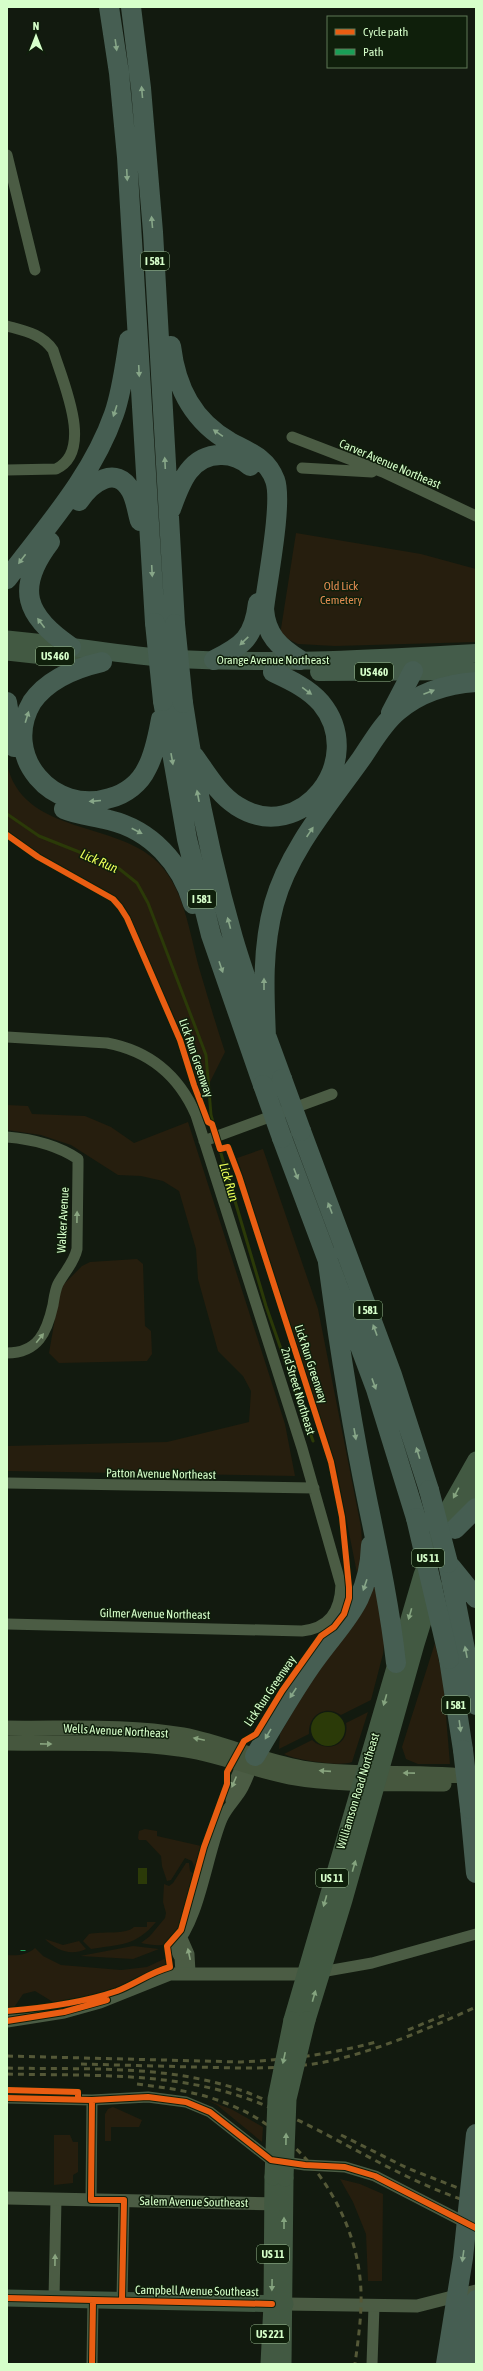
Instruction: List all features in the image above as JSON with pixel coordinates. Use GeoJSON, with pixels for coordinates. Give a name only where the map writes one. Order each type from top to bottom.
{"type":"FeatureCollection","features":[{"type":"Feature","properties":{"kind":"highway","name":"I 581"},"geometry":{"type":"LineString","coordinates":[[109,7],[123,108],[155,623],[163,704],[183,818],[211,936],[282,1138],[376,1389],[416,1518],[448,1660],[463,1750],[476,1873]]}},
{"type":"Feature","properties":{"kind":"highway","name":"I 581"},"geometry":{"type":"LineString","coordinates":[[131,7],[141,88],[154,255],[175,624],[183,703],[190,750],[206,831],[220,889],[246,979],[392,1375],[429,1490],[448,1563],[461,1622],[476,1705]]}},
{"type":"Feature","properties":{"kind":"highway"},"geometry":{"type":"LineString","coordinates":[[154,255],[173,364],[181,390],[188,403],[204,423],[217,433],[252,452],[264,461],[275,480],[278,503],[264,609],[265,620],[271,636],[277,643],[300,660]]}},
{"type":"Feature","properties":{"kind":"highway"},"geometry":{"type":"LineString","coordinates":[[7,579],[84,476],[107,431],[120,394],[135,304]]}},
{"type":"Feature","properties":{"kind":"highway"},"geometry":{"type":"LineString","coordinates":[[168,516],[187,472],[196,463],[209,456],[230,455],[239,458],[255,470],[265,485],[268,509],[256,619],[249,636],[243,642],[214,660]]}},
{"type":"Feature","properties":{"kind":"highway"},"geometry":{"type":"LineString","coordinates":[[71,647],[46,629],[39,622],[30,600],[30,578],[40,554],[87,489],[99,480],[106,478],[113,478],[128,486],[134,498],[142,529],[150,547]]}},
{"type":"Feature","properties":{"kind":"highway","name":"Orange Avenue Northeast"},"geometry":{"type":"LineString","coordinates":[[71,647],[139,655],[214,660],[300,660],[476,653]]}},
{"type":"Feature","properties":{"kind":"highway"},"geometry":{"type":"LineString","coordinates":[[102,662],[69,672],[52,683],[32,703],[24,729],[24,749],[30,767],[47,788],[58,796],[81,802],[103,801],[124,793],[140,779],[147,770],[154,751],[163,704]]}},
{"type":"Feature","properties":{"kind":"highway","name":"Orange Avenue Northeast"},"geometry":{"type":"LineString","coordinates":[[102,662],[188,670],[273,672],[476,671]]}},
{"type":"Feature","properties":{"kind":"highway"},"geometry":{"type":"LineString","coordinates":[[384,727],[413,671]]}},
{"type":"Feature","properties":{"kind":"highway"},"geometry":{"type":"LineString","coordinates":[[190,750],[222,793],[229,800],[248,811],[269,816],[289,813],[309,803],[318,795],[331,776],[337,756],[337,743],[331,720],[313,695],[273,672]]}},
{"type":"Feature","properties":{"kind":"highway"},"geometry":{"type":"LineString","coordinates":[[266,1036],[264,983],[266,943],[275,902],[282,882],[305,839],[396,712],[426,693],[456,684],[476,682]]}},
{"type":"Feature","properties":{"kind":"highway"},"geometry":{"type":"LineString","coordinates":[[7,702],[18,765],[33,788],[57,807],[126,825],[153,840],[172,860],[189,892],[196,916],[211,936]]}},
{"type":"Feature","properties":{"kind":"highway"},"geometry":{"type":"LineString","coordinates":[[326,1255],[340,1347],[368,1505],[386,1587],[396,1663]]}},
{"type":"Feature","properties":{"kind":"highway"},"geometry":{"type":"LineString","coordinates":[[249,1762],[320,1652],[351,1615],[362,1592],[368,1575],[371,1556],[368,1505]]}},
{"type":"Feature","properties":{"kind":"highway"},"geometry":{"type":"LineString","coordinates":[[455,1529],[476,1508]]}},
{"type":"Feature","properties":{"kind":"highway"},"geometry":{"type":"LineString","coordinates":[[448,1563],[473,1595]]}},
{"type":"Feature","properties":{"kind":"highway"},"geometry":{"type":"LineString","coordinates":[[446,2364],[463,2258],[476,2134]]}},
{"type":"Feature","properties":{"kind":"highway"},"geometry":{"type":"LineString","coordinates":[[466,2364],[476,2300]]}},
{"type":"Feature","properties":{"kind":"main road","name":"US 460"},"geometry":{"type":"LineString","coordinates":[[7,639],[71,647]]}},
{"type":"Feature","properties":{"kind":"main road","name":"US 460"},"geometry":{"type":"LineString","coordinates":[[7,652],[102,662]]}},
{"type":"Feature","properties":{"kind":"main road","name":"Williamson Road Northeast"},"geometry":{"type":"LineString","coordinates":[[313,1973],[362,1778],[422,1575],[450,1506],[476,1460]]}},
{"type":"Feature","properties":{"kind":"main road","name":"Williamson Road Northeast"},"geometry":{"type":"LineString","coordinates":[[278,2204],[279,2178],[288,2099],[299,2020],[313,1973],[380,1777],[422,1622],[455,1529],[476,1487]]}},
{"type":"Feature","properties":{"kind":"main road","name":"Wells Avenue Northeast"},"geometry":{"type":"LineString","coordinates":[[7,1728],[159,1732],[206,1740],[249,1762]]}},
{"type":"Feature","properties":{"kind":"main road","name":"Wells Avenue Northeast"},"geometry":{"type":"LineString","coordinates":[[7,1743],[164,1747],[249,1762],[303,1768],[362,1778],[380,1777]]}},
{"type":"Feature","properties":{"kind":"main road"},"geometry":{"type":"LineString","coordinates":[[380,1777],[448,1774],[476,1777]]}},
{"type":"Feature","properties":{"kind":"main road"},"geometry":{"type":"LineString","coordinates":[[380,1777],[452,1784],[476,1782]]}},
{"type":"Feature","properties":{"kind":"main road","name":"US 11"},"geometry":{"type":"LineString","coordinates":[[278,2204],[278,2304]]}},
{"type":"Feature","properties":{"kind":"main road"},"geometry":{"type":"LineString","coordinates":[[7,2298],[54,2299]]}},
{"type":"Feature","properties":{"kind":"main road","name":"Campbell Avenue Southeast"},"geometry":{"type":"LineString","coordinates":[[54,2299],[278,2304]]}},
{"type":"Feature","properties":{"kind":"main road","name":"US 221"},"geometry":{"type":"LineString","coordinates":[[269,2364],[278,2304]]}},
{"type":"Feature","properties":{"kind":"main road","name":"US 221"},"geometry":{"type":"LineString","coordinates":[[278,2304],[282,2364]]}},
{"type":"Feature","properties":{"kind":"street"},"geometry":{"type":"LineString","coordinates":[[7,155],[35,270]]}},
{"type":"Feature","properties":{"kind":"street"},"geometry":{"type":"LineString","coordinates":[[7,326],[42,338],[53,350],[75,426],[76,437],[73,451],[62,467],[48,470],[7,470]]}},
{"type":"Feature","properties":{"kind":"street","name":"Carver Avenue Northeast"},"geometry":{"type":"LineString","coordinates":[[292,437],[383,472],[476,516]]}},
{"type":"Feature","properties":{"kind":"street"},"geometry":{"type":"LineString","coordinates":[[302,468],[383,472]]}},
{"type":"Feature","properties":{"kind":"street","name":"2nd Street Northeast"},"geometry":{"type":"LineString","coordinates":[[7,1037],[107,1043],[122,1046],[147,1056],[162,1066],[181,1087],[196,1116],[216,1136],[340,1576],[341,1599],[338,1609],[328,1622],[312,1630],[302,1631]]}},
{"type":"Feature","properties":{"kind":"street"},"geometry":{"type":"LineString","coordinates":[[216,1136],[332,1094]]}},
{"type":"Feature","properties":{"kind":"street","name":"Walker Avenue"},"geometry":{"type":"LineString","coordinates":[[7,1137],[50,1146],[78,1159],[77,1249],[70,1267],[58,1284],[47,1328],[40,1339],[27,1350],[7,1353]]}},
{"type":"Feature","properties":{"kind":"street","name":"Patton Avenue Northeast"},"geometry":{"type":"LineString","coordinates":[[7,1483],[314,1488]]}},
{"type":"Feature","properties":{"kind":"street","name":"Gilmer Avenue Northeast"},"geometry":{"type":"LineString","coordinates":[[7,1624],[302,1631]]}},
{"type":"Feature","properties":{"kind":"street"},"geometry":{"type":"LineString","coordinates":[[185,1973],[179,1953],[174,1947],[182,1938],[192,1914],[216,1836],[231,1801],[230,1791],[249,1762]]}},
{"type":"Feature","properties":{"kind":"street"},"geometry":{"type":"LineString","coordinates":[[7,2021],[64,2012],[100,2002],[117,1997],[160,1977],[185,1973],[313,1973],[372,1963],[476,1934]]}},
{"type":"Feature","properties":{"kind":"street"},"geometry":{"type":"LineString","coordinates":[[182,1938],[189,1954],[185,1973]]}},
{"type":"Feature","properties":{"kind":"street"},"geometry":{"type":"LineString","coordinates":[[7,2098],[92,2100],[148,2097],[192,2104],[210,2112],[272,2160],[305,2165],[345,2167],[360,2171],[476,2228]]}},
{"type":"Feature","properties":{"kind":"street"},"geometry":{"type":"LineString","coordinates":[[91,2200],[92,2100]]}},
{"type":"Feature","properties":{"kind":"street","name":"Salem Avenue Southeast"},"geometry":{"type":"LineString","coordinates":[[7,2198],[278,2204]]}},
{"type":"Feature","properties":{"kind":"street"},"geometry":{"type":"LineString","coordinates":[[54,2299],[56,2199]]}},
{"type":"Feature","properties":{"kind":"street"},"geometry":{"type":"LineString","coordinates":[[122,2300],[124,2200]]}},
{"type":"Feature","properties":{"kind":"street","name":"Campbell Avenue Southeast"},"geometry":{"type":"LineString","coordinates":[[278,2304],[417,2306],[476,2291]]}},
{"type":"Feature","properties":{"kind":"street"},"geometry":{"type":"LineString","coordinates":[[92,2364],[93,2300]]}},
{"type":"Feature","properties":{"kind":"street"},"geometry":{"type":"LineString","coordinates":[[372,2364],[374,2306]]}},
{"type":"Feature","properties":{"kind":"green space","name":"Old Lick Cemetery"},"geometry":{"type":"Polygon","coordinates":[[[296,533],[421,554],[476,569],[476,642],[335,646],[298,644],[280,635],[296,533]]]}},
{"type":"Feature","properties":{"kind":"green space"},"geometry":{"type":"Polygon","coordinates":[[[7,764],[16,786],[30,803],[48,814],[69,823],[114,837],[135,846],[153,858],[164,869],[172,882],[179,896],[189,926],[200,971],[225,1052],[202,1098],[184,1039],[130,917],[116,897],[40,855],[7,830],[7,764]]]}},
{"type":"Feature","properties":{"kind":"green space"},"geometry":{"type":"Polygon","coordinates":[[[7,1105],[28,1106],[32,1114],[85,1116],[111,1127],[134,1143],[188,1122],[285,1424],[295,1476],[7,1471],[7,1446],[167,1442],[249,1422],[251,1391],[243,1376],[218,1351],[198,1279],[196,1249],[179,1191],[163,1181],[141,1176],[118,1175],[71,1145],[41,1135],[7,1130],[7,1105]]]}},
{"type":"Feature","properties":{"kind":"green space"},"geometry":{"type":"Polygon","coordinates":[[[263,1149],[318,1309],[361,1527],[363,1555],[357,1573],[335,1462],[237,1158],[263,1149]]]}},
{"type":"Feature","properties":{"kind":"green space"},"geometry":{"type":"Polygon","coordinates":[[[137,1259],[143,1264],[145,1326],[151,1331],[152,1354],[147,1361],[59,1363],[49,1353],[59,1295],[64,1284],[82,1266],[90,1262],[137,1259]]]}},
{"type":"Feature","properties":{"kind":"green space"},"geometry":{"type":"Polygon","coordinates":[[[375,1582],[385,1634],[383,1654],[371,1700],[341,1715],[329,1711],[319,1713],[311,1721],[309,1734],[279,1749],[280,1734],[315,1674],[375,1582]]]}},
{"type":"Feature","properties":{"kind":"green space"},"geometry":{"type":"Polygon","coordinates":[[[435,1643],[443,1680],[450,1764],[418,1764],[406,1759],[402,1747],[435,1643]]]}},
{"type":"Feature","properties":{"kind":"green space"},"geometry":{"type":"Polygon","coordinates":[[[368,1712],[352,1762],[338,1764],[318,1762],[284,1754],[312,1740],[324,1746],[330,1747],[336,1745],[341,1742],[344,1737],[346,1723],[368,1712]]]}},
{"type":"Feature","properties":{"kind":"green space"},"geometry":{"type":"Polygon","coordinates":[[[145,1829],[157,1831],[157,1836],[201,1846],[204,1840],[206,1841],[196,1871],[192,1861],[185,1858],[171,1880],[167,1881],[162,1866],[161,1856],[146,1840],[139,1840],[138,1838],[139,1831],[145,1829]]]}},
{"type":"Feature","properties":{"kind":"green space"},"geometry":{"type":"Polygon","coordinates":[[[186,1863],[189,1863],[190,1871],[194,1874],[188,1903],[180,1926],[175,1935],[169,1942],[162,1945],[141,1943],[150,1936],[165,1918],[166,1913],[163,1902],[164,1884],[169,1886],[173,1883],[186,1863]]]}},
{"type":"Feature","properties":{"kind":"green space"},"geometry":{"type":"Polygon","coordinates":[[[147,1922],[156,1922],[141,1936],[126,1943],[91,1949],[83,1941],[89,1934],[120,1932],[134,1927],[147,1927],[147,1922]]]}},
{"type":"Feature","properties":{"kind":"green space"},"geometry":{"type":"Polygon","coordinates":[[[45,1939],[63,1945],[79,1941],[86,1949],[75,1952],[64,1951],[54,1947],[45,1939]]]}},
{"type":"Feature","properties":{"kind":"green space"},"geometry":{"type":"Polygon","coordinates":[[[133,1946],[159,1949],[133,1959],[80,1956],[133,1946]]]}},
{"type":"Feature","properties":{"kind":"green space"},"geometry":{"type":"Polygon","coordinates":[[[35,1948],[43,1956],[61,1965],[121,1970],[147,1967],[166,1958],[167,1966],[118,1987],[89,1996],[53,2002],[35,1991],[23,1994],[13,2009],[7,2009],[7,1955],[22,1954],[35,1948]]]}},
{"type":"Feature","properties":{"kind":"green space"},"geometry":{"type":"Polygon","coordinates":[[[207,2100],[231,2109],[263,2127],[262,2142],[217,2105],[207,2100]]]}},
{"type":"Feature","properties":{"kind":"green space"},"geometry":{"type":"Polygon","coordinates":[[[113,2107],[142,2120],[139,2127],[111,2127],[111,2141],[105,2141],[105,2114],[108,2109],[113,2107]]]}},
{"type":"Feature","properties":{"kind":"green space"},"geometry":{"type":"Polygon","coordinates":[[[54,2135],[70,2135],[73,2142],[78,2142],[78,2172],[73,2175],[73,2183],[54,2185],[54,2135]]]}},
{"type":"Feature","properties":{"kind":"green space"},"geometry":{"type":"Polygon","coordinates":[[[340,2179],[360,2184],[383,2194],[382,2281],[368,2281],[366,2234],[353,2202],[340,2179]]]}},
{"type":"Feature","properties":{"kind":"shaded area"},"geometry":{"type":"Polygon","coordinates":[[[325,1712],[331,1712],[335,1713],[342,1719],[345,1729],[344,1736],[338,1743],[331,1746],[325,1746],[321,1745],[314,1739],[311,1732],[311,1726],[312,1722],[318,1715],[325,1712]]]}},
{"type":"Feature","properties":{"kind":"shaded area"},"geometry":{"type":"Polygon","coordinates":[[[138,1868],[147,1868],[147,1884],[138,1884],[138,1868]]]}},
{"type":"Feature","properties":{"kind":"waterway","name":"Lick Run"},"geometry":{"type":"LineString","coordinates":[[7,814],[39,836],[117,867],[137,883],[148,903],[206,1055],[211,1115],[216,1134]]}},
{"type":"Feature","properties":{"kind":"waterway","name":"Lick Run"},"geometry":{"type":"LineString","coordinates":[[217,1140],[266,1306],[313,1441]]}},
{"type":"Feature","properties":{"kind":"railway"},"geometry":{"type":"LineString","coordinates":[[81,2064],[251,2068],[309,2065],[346,2057],[379,2047],[476,2007]]}},
{"type":"Feature","properties":{"kind":"railway"},"geometry":{"type":"LineString","coordinates":[[408,2030],[449,2013]]}},
{"type":"Feature","properties":{"kind":"railway"},"geometry":{"type":"LineString","coordinates":[[7,2056],[241,2062],[309,2056],[376,2042]]}},
{"type":"Feature","properties":{"kind":"railway"},"geometry":{"type":"LineString","coordinates":[[7,2068],[104,2069],[169,2074],[201,2079],[233,2087],[263,2099]]}},
{"type":"Feature","properties":{"kind":"railway"},"geometry":{"type":"LineString","coordinates":[[7,2074],[134,2077],[198,2085],[229,2093],[259,2103],[286,2115],[420,2183],[476,2204]]}},
{"type":"Feature","properties":{"kind":"railway"},"geometry":{"type":"LineString","coordinates":[[137,2084],[206,2096],[228,2104],[253,2116],[276,2131],[297,2149],[315,2170],[331,2193],[344,2217],[353,2243],[359,2270],[361,2306],[355,2364]]}},
{"type":"Feature","properties":{"kind":"railway"},"geometry":{"type":"LineString","coordinates":[[341,2135],[407,2168],[476,2195]]}},
{"type":"Feature","properties":{"kind":"railway"},"geometry":{"type":"LineString","coordinates":[[447,2364],[476,2339]]}},
{"type":"Feature","properties":{"kind":"cycle path","name":"Lick Run Greenway"},"geometry":{"type":"LineString","coordinates":[[7,835],[38,857],[113,899],[127,918],[180,1040],[194,1085],[208,1122],[212,1124],[220,1149],[228,1147],[239,1176],[331,1462],[342,1517],[349,1587],[349,1598],[344,1614],[334,1627],[321,1636],[282,1691],[256,1734],[244,1741],[227,1772],[227,1784],[204,1847],[181,1930],[167,1946],[170,1967],[156,1972],[117,1991],[90,1999],[7,2011]]}},
{"type":"Feature","properties":{"kind":"cycle path"},"geometry":{"type":"LineString","coordinates":[[7,2021],[64,2012],[107,2000]]}},
{"type":"Feature","properties":{"kind":"cycle path"},"geometry":{"type":"LineString","coordinates":[[7,2090],[78,2092],[78,2099]]}},
{"type":"Feature","properties":{"kind":"cycle path"},"geometry":{"type":"LineString","coordinates":[[7,2098],[92,2100],[148,2097],[186,2102],[210,2112],[271,2160],[305,2165],[345,2167],[375,2176],[476,2228]]}},
{"type":"Feature","properties":{"kind":"cycle path"},"geometry":{"type":"LineString","coordinates":[[92,2100],[91,2200],[124,2200],[122,2300]]}},
{"type":"Feature","properties":{"kind":"cycle path"},"geometry":{"type":"LineString","coordinates":[[7,2298],[272,2304]]}},
{"type":"Feature","properties":{"kind":"cycle path"},"geometry":{"type":"LineString","coordinates":[[92,2364],[93,2300]]}}]}
